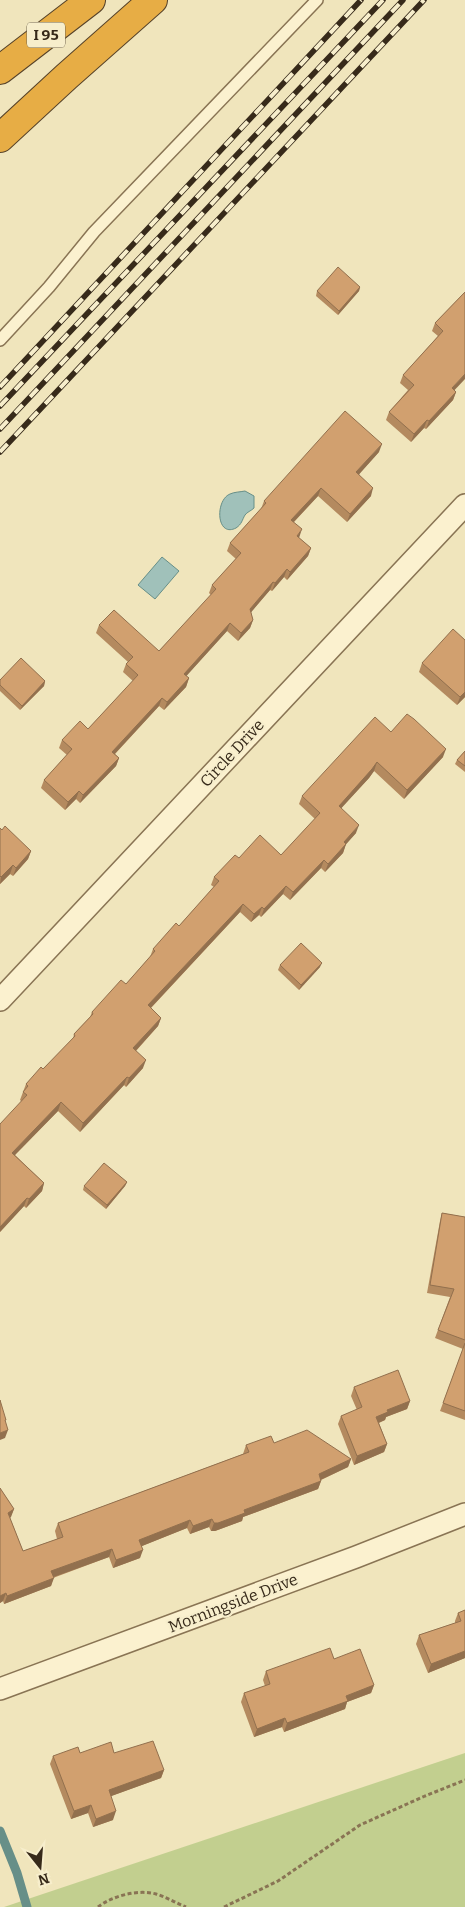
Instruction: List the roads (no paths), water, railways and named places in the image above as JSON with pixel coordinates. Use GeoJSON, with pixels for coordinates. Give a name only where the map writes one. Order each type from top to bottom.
{"type":"FeatureCollection","features":[{"type":"Feature","properties":{"kind":"highway","name":"I 95"},"geometry":{"type":"LineString","coordinates":[[0,70],[91,0]]}},
{"type":"Feature","properties":{"kind":"highway"},"geometry":{"type":"LineString","coordinates":[[0,138],[153,0]]}},
{"type":"Feature","properties":{"kind":"street","name":"Circle Drive"},"geometry":{"type":"LineString","coordinates":[[0,1000],[465,505]]}},
{"type":"Feature","properties":{"kind":"street","name":"Morningside Drive"},"geometry":{"type":"LineString","coordinates":[[0,1689],[356,1557],[465,1514]]}},
{"type":"Feature","properties":{"kind":"lane"},"geometry":{"type":"LineString","coordinates":[[0,340],[49,287],[94,232],[317,0]]}},
{"type":"Feature","properties":{"kind":"water"},"geometry":{"type":"Polygon","coordinates":[[[245,491],[254,496],[254,508],[246,514],[236,528],[229,530],[221,523],[220,510],[222,503],[230,494],[245,491]]]}},
{"type":"Feature","properties":{"kind":"water"},"geometry":{"type":"Polygon","coordinates":[[[162,557],[179,571],[155,599],[138,585],[162,557]]]}},
{"type":"Feature","properties":{"kind":"waterway"},"geometry":{"type":"LineString","coordinates":[[0,1831],[17,1873],[27,1907]]}},
{"type":"Feature","properties":{"kind":"railway"},"geometry":{"type":"LineString","coordinates":[[0,387],[361,0]]}},
{"type":"Feature","properties":{"kind":"railway"},"geometry":{"type":"LineString","coordinates":[[0,406],[383,0]]}},
{"type":"Feature","properties":{"kind":"railway"},"geometry":{"type":"LineString","coordinates":[[0,429],[403,0]]}},
{"type":"Feature","properties":{"kind":"railway"},"geometry":{"type":"LineString","coordinates":[[0,452],[424,0]]}}]}
